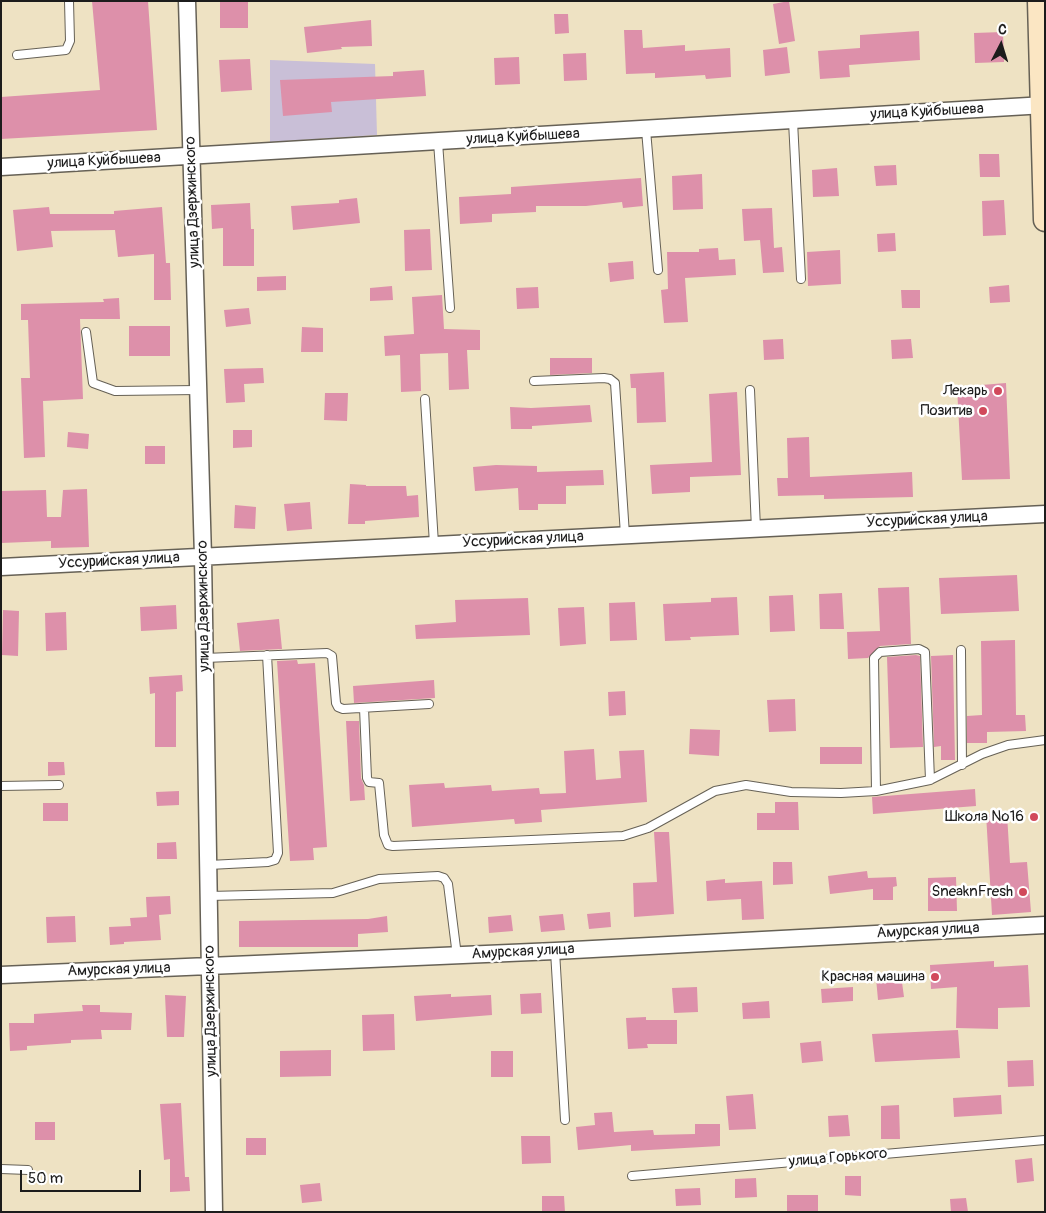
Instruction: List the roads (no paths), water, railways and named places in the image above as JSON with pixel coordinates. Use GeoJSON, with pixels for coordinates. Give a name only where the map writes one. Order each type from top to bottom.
{"type":"FeatureCollection","features":[{"type":"Feature","properties":{"kind":"main road"},"geometry":{"type":"LineString","coordinates":[[1039,1],[1042,26],[1045,220]]}},
{"type":"Feature","properties":{"kind":"street","name":"улица Дзержинского"},"geometry":{"type":"LineString","coordinates":[[187,1],[203,557],[214,1212]]}},
{"type":"Feature","properties":{"kind":"street","name":"улица Куйбышева"},"geometry":{"type":"LineString","coordinates":[[1,167],[1044,105]]}},
{"type":"Feature","properties":{"kind":"street","name":"Уссурийская улица"},"geometry":{"type":"LineString","coordinates":[[1,567],[1045,514]]}},
{"type":"Feature","properties":{"kind":"street","name":"Амурская улица"},"geometry":{"type":"LineString","coordinates":[[1,975],[457,956],[1045,925]]}},
{"type":"Feature","properties":{"kind":"lane"},"geometry":{"type":"LineString","coordinates":[[17,54],[66,50],[70,41],[69,1]]}},
{"type":"Feature","properties":{"kind":"lane"},"geometry":{"type":"LineString","coordinates":[[793,120],[801,279]]}},
{"type":"Feature","properties":{"kind":"lane"},"geometry":{"type":"LineString","coordinates":[[646,130],[658,270]]}},
{"type":"Feature","properties":{"kind":"lane"},"geometry":{"type":"LineString","coordinates":[[438,142],[450,308]]}},
{"type":"Feature","properties":{"kind":"lane"},"geometry":{"type":"LineString","coordinates":[[86,332],[93,382],[115,391],[198,390]]}},
{"type":"Feature","properties":{"kind":"lane"},"geometry":{"type":"LineString","coordinates":[[534,381],[610,378],[615,383],[625,535]]}},
{"type":"Feature","properties":{"kind":"lane"},"geometry":{"type":"LineString","coordinates":[[750,390],[756,528]]}},
{"type":"Feature","properties":{"kind":"lane"},"geometry":{"type":"LineString","coordinates":[[425,399],[434,544]]}},
{"type":"Feature","properties":{"kind":"lane"},"geometry":{"type":"LineString","coordinates":[[876,791],[874,658],[880,652],[919,649],[925,652],[930,780]]}},
{"type":"Feature","properties":{"kind":"lane"},"geometry":{"type":"LineString","coordinates":[[960,650],[962,765]]}},
{"type":"Feature","properties":{"kind":"lane"},"geometry":{"type":"LineString","coordinates":[[205,658],[327,653],[332,656],[338,707],[364,708],[429,704]]}},
{"type":"Feature","properties":{"kind":"lane"},"geometry":{"type":"LineString","coordinates":[[209,865],[268,862],[275,860],[278,853],[268,655]]}},
{"type":"Feature","properties":{"kind":"lane"},"geometry":{"type":"LineString","coordinates":[[364,708],[367,778],[368,782],[379,783],[384,835],[388,845],[392,846],[623,836],[648,828],[715,791],[746,785],[791,792],[841,793],[876,791],[930,780],[982,754],[1008,745],[1045,740]]}},
{"type":"Feature","properties":{"kind":"lane"},"geometry":{"type":"LineString","coordinates":[[1,786],[59,785]]}},
{"type":"Feature","properties":{"kind":"lane"},"geometry":{"type":"LineString","coordinates":[[209,896],[333,893],[379,879],[438,876],[444,878],[448,884],[457,956]]}},
{"type":"Feature","properties":{"kind":"lane"},"geometry":{"type":"LineString","coordinates":[[555,951],[565,1120]]}},
{"type":"Feature","properties":{"kind":"lane","name":"улица Горького"},"geometry":{"type":"LineString","coordinates":[[632,1176],[1045,1140]]}},
{"type":"Feature","properties":{"kind":"lane"},"geometry":{"type":"LineString","coordinates":[[1,1168],[28,1170]]}},
{"type":"Feature","properties":{"kind":"place","name":"Лекарь"},"geometry":{"type":"Point","coordinates":[998,391]}},
{"type":"Feature","properties":{"kind":"place","name":"Позитив"},"geometry":{"type":"Point","coordinates":[983,411]}},
{"type":"Feature","properties":{"kind":"place","name":"Школа №16"},"geometry":{"type":"Point","coordinates":[1034,817]}},
{"type":"Feature","properties":{"kind":"place","name":"SneaknFresh"},"geometry":{"type":"Point","coordinates":[1023,892]}},
{"type":"Feature","properties":{"kind":"place","name":"Красная машина"},"geometry":{"type":"Point","coordinates":[935,977]}}]}
